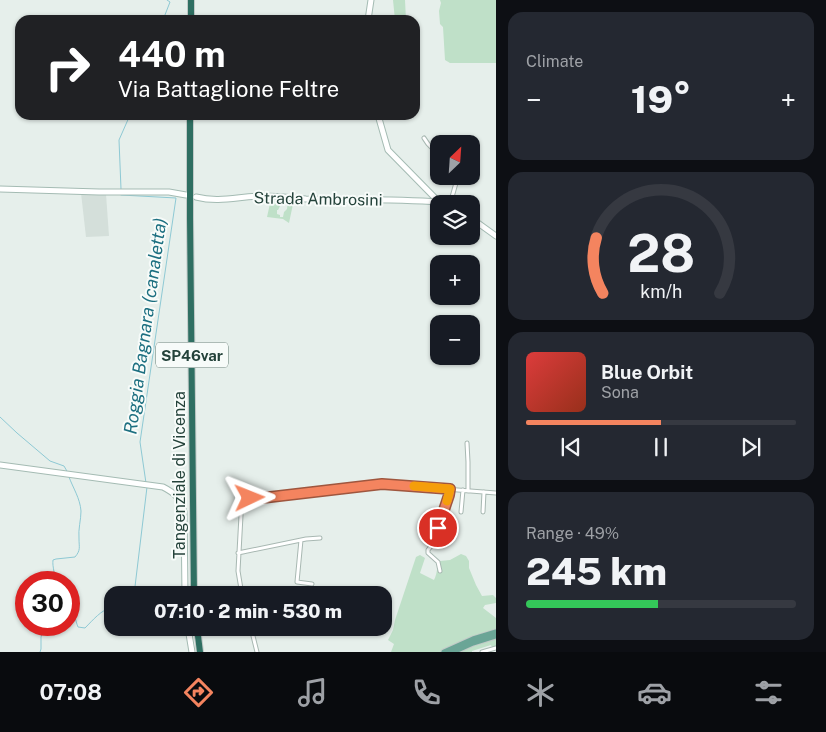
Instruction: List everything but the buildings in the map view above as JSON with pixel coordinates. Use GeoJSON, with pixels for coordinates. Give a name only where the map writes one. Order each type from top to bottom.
{"type":"FeatureCollection","features":[{"type":"Feature","properties":{"kind":"highway"},"geometry":{"type":"LineString","coordinates":[[191,0],[191,15]]}},
{"type":"Feature","properties":{"kind":"highway","name":"Tangenziale di Vicenza"},"geometry":{"type":"LineString","coordinates":[[190,120],[194,586]]}},
{"type":"Feature","properties":{"kind":"highway"},"geometry":{"type":"LineString","coordinates":[[198,636],[200,652]]}},
{"type":"Feature","properties":{"kind":"main road"},"geometry":{"type":"LineString","coordinates":[[444,652],[473,638],[496,632]]}},
{"type":"Feature","properties":{"kind":"main road"},"geometry":{"type":"LineString","coordinates":[[453,652],[496,636]]}},
{"type":"Feature","properties":{"kind":"street"},"geometry":{"type":"LineString","coordinates":[[369,15],[371,0]]}},
{"type":"Feature","properties":{"kind":"street"},"geometry":{"type":"LineString","coordinates":[[379,120],[388,150],[433,195]]}},
{"type":"Feature","properties":{"kind":"street"},"geometry":{"type":"LineString","coordinates":[[424,138],[430,146]]}},
{"type":"Feature","properties":{"kind":"street"},"geometry":{"type":"LineString","coordinates":[[0,189],[169,192],[186,194]]}},
{"type":"Feature","properties":{"kind":"street","name":"Strada Ambrosini"},"geometry":{"type":"LineString","coordinates":[[196,197],[225,200],[251,196],[267,196],[430,202]]}},
{"type":"Feature","properties":{"kind":"street"},"geometry":{"type":"LineString","coordinates":[[480,224],[496,236]]}},
{"type":"Feature","properties":{"kind":"street"},"geometry":{"type":"LineString","coordinates":[[467,443],[468,491]]}},
{"type":"Feature","properties":{"kind":"street"},"geometry":{"type":"LineString","coordinates":[[0,465],[163,487],[176,495],[182,503],[184,512],[186,586]]}},
{"type":"Feature","properties":{"kind":"street"},"geometry":{"type":"LineString","coordinates":[[237,496],[262,498],[382,484],[496,493]]}},
{"type":"Feature","properties":{"kind":"street"},"geometry":{"type":"LineString","coordinates":[[440,571],[438,562],[428,553],[428,550],[432,545],[450,489]]}},
{"type":"Feature","properties":{"kind":"street"},"geometry":{"type":"LineString","coordinates":[[461,512],[463,490]]}},
{"type":"Feature","properties":{"kind":"street"},"geometry":{"type":"LineString","coordinates":[[483,512],[484,492]]}},
{"type":"Feature","properties":{"kind":"street"},"geometry":{"type":"LineString","coordinates":[[240,586],[238,553],[242,497]]}},
{"type":"Feature","properties":{"kind":"street"},"geometry":{"type":"LineString","coordinates":[[238,553],[320,538]]}},
{"type":"Feature","properties":{"kind":"street"},"geometry":{"type":"LineString","coordinates":[[301,540],[297,582],[312,584]]}},
{"type":"Feature","properties":{"kind":"street"},"geometry":{"type":"LineString","coordinates":[[189,636],[192,652]]}},
{"type":"Feature","properties":{"kind":"street"},"geometry":{"type":"LineString","coordinates":[[253,636],[257,652]]}},
{"type":"Feature","properties":{"kind":"street"},"geometry":{"type":"LineString","coordinates":[[482,652],[496,648]]}},
{"type":"Feature","properties":{"kind":"shaded area"},"geometry":{"type":"Polygon","coordinates":[[[81,193],[106,194],[109,236],[86,237],[81,193]]]}},
{"type":"Feature","properties":{"kind":"green space"},"geometry":{"type":"Polygon","coordinates":[[[393,0],[405,0],[406,15],[394,15],[393,0]]]}},
{"type":"Feature","properties":{"kind":"green space"},"geometry":{"type":"Polygon","coordinates":[[[440,0],[496,0],[496,63],[450,63],[445,60],[443,27],[440,24],[440,0]]]}},
{"type":"Feature","properties":{"kind":"green space"},"geometry":{"type":"Polygon","coordinates":[[[271,199],[285,200],[277,210],[277,214],[280,217],[283,217],[287,209],[288,200],[294,200],[292,201],[289,223],[283,219],[267,217],[271,199]]]}},
{"type":"Feature","properties":{"kind":"green space"},"geometry":{"type":"Polygon","coordinates":[[[461,554],[466,556],[469,561],[469,568],[482,596],[493,595],[496,598],[496,603],[485,605],[483,608],[496,618],[496,632],[444,652],[391,652],[394,644],[388,640],[392,636],[395,620],[416,557],[420,555],[425,558],[420,573],[434,580],[440,561],[450,560],[461,554]]]}},
{"type":"Feature","properties":{"kind":"green space"},"geometry":{"type":"Polygon","coordinates":[[[496,638],[496,646],[492,647],[491,645],[472,652],[459,652],[480,643],[496,638]]]}},
{"type":"Feature","properties":{"kind":"waterway","name":"Roggia Bagnara (canaletta)"},"geometry":{"type":"LineString","coordinates":[[165,15],[170,2],[167,0]]}},
{"type":"Feature","properties":{"kind":"waterway","name":"Roggia Bagnara (canaletta)"},"geometry":{"type":"LineString","coordinates":[[121,189],[119,140],[128,120]]}},
{"type":"Feature","properties":{"kind":"waterway","name":"Roggia Bagnara (canaletta)"},"geometry":{"type":"LineString","coordinates":[[121,195],[176,198],[140,442],[146,483]]}},
{"type":"Feature","properties":{"kind":"waterway"},"geometry":{"type":"LineString","coordinates":[[0,417],[50,461],[64,466],[68,473]]}},
{"type":"Feature","properties":{"kind":"waterway"},"geometry":{"type":"LineString","coordinates":[[54,571],[53,560],[75,557],[79,548],[80,506],[69,477]]}},
{"type":"Feature","properties":{"kind":"waterway","name":"Roggia Bagnara (canaletta)"},"geometry":{"type":"LineString","coordinates":[[135,586],[147,487]]}},
{"type":"Feature","properties":{"kind":"waterway","name":"Roggia Bagnara (canaletta)"},"geometry":{"type":"LineString","coordinates":[[80,627],[85,628],[104,611]]}},
{"type":"Feature","properties":{"kind":"waterway"},"geometry":{"type":"LineString","coordinates":[[40,652],[41,636]]}},
{"type":"Feature","properties":{"kind":"slow traffic"},"geometry":{"type":"LineString","coordinates":[[414,486],[450,489],[447,501]]}},
{"type":"Feature","properties":{"kind":"route"},"geometry":{"type":"LineString","coordinates":[[250,498],[382,484],[450,489],[438,528]]}}]}
